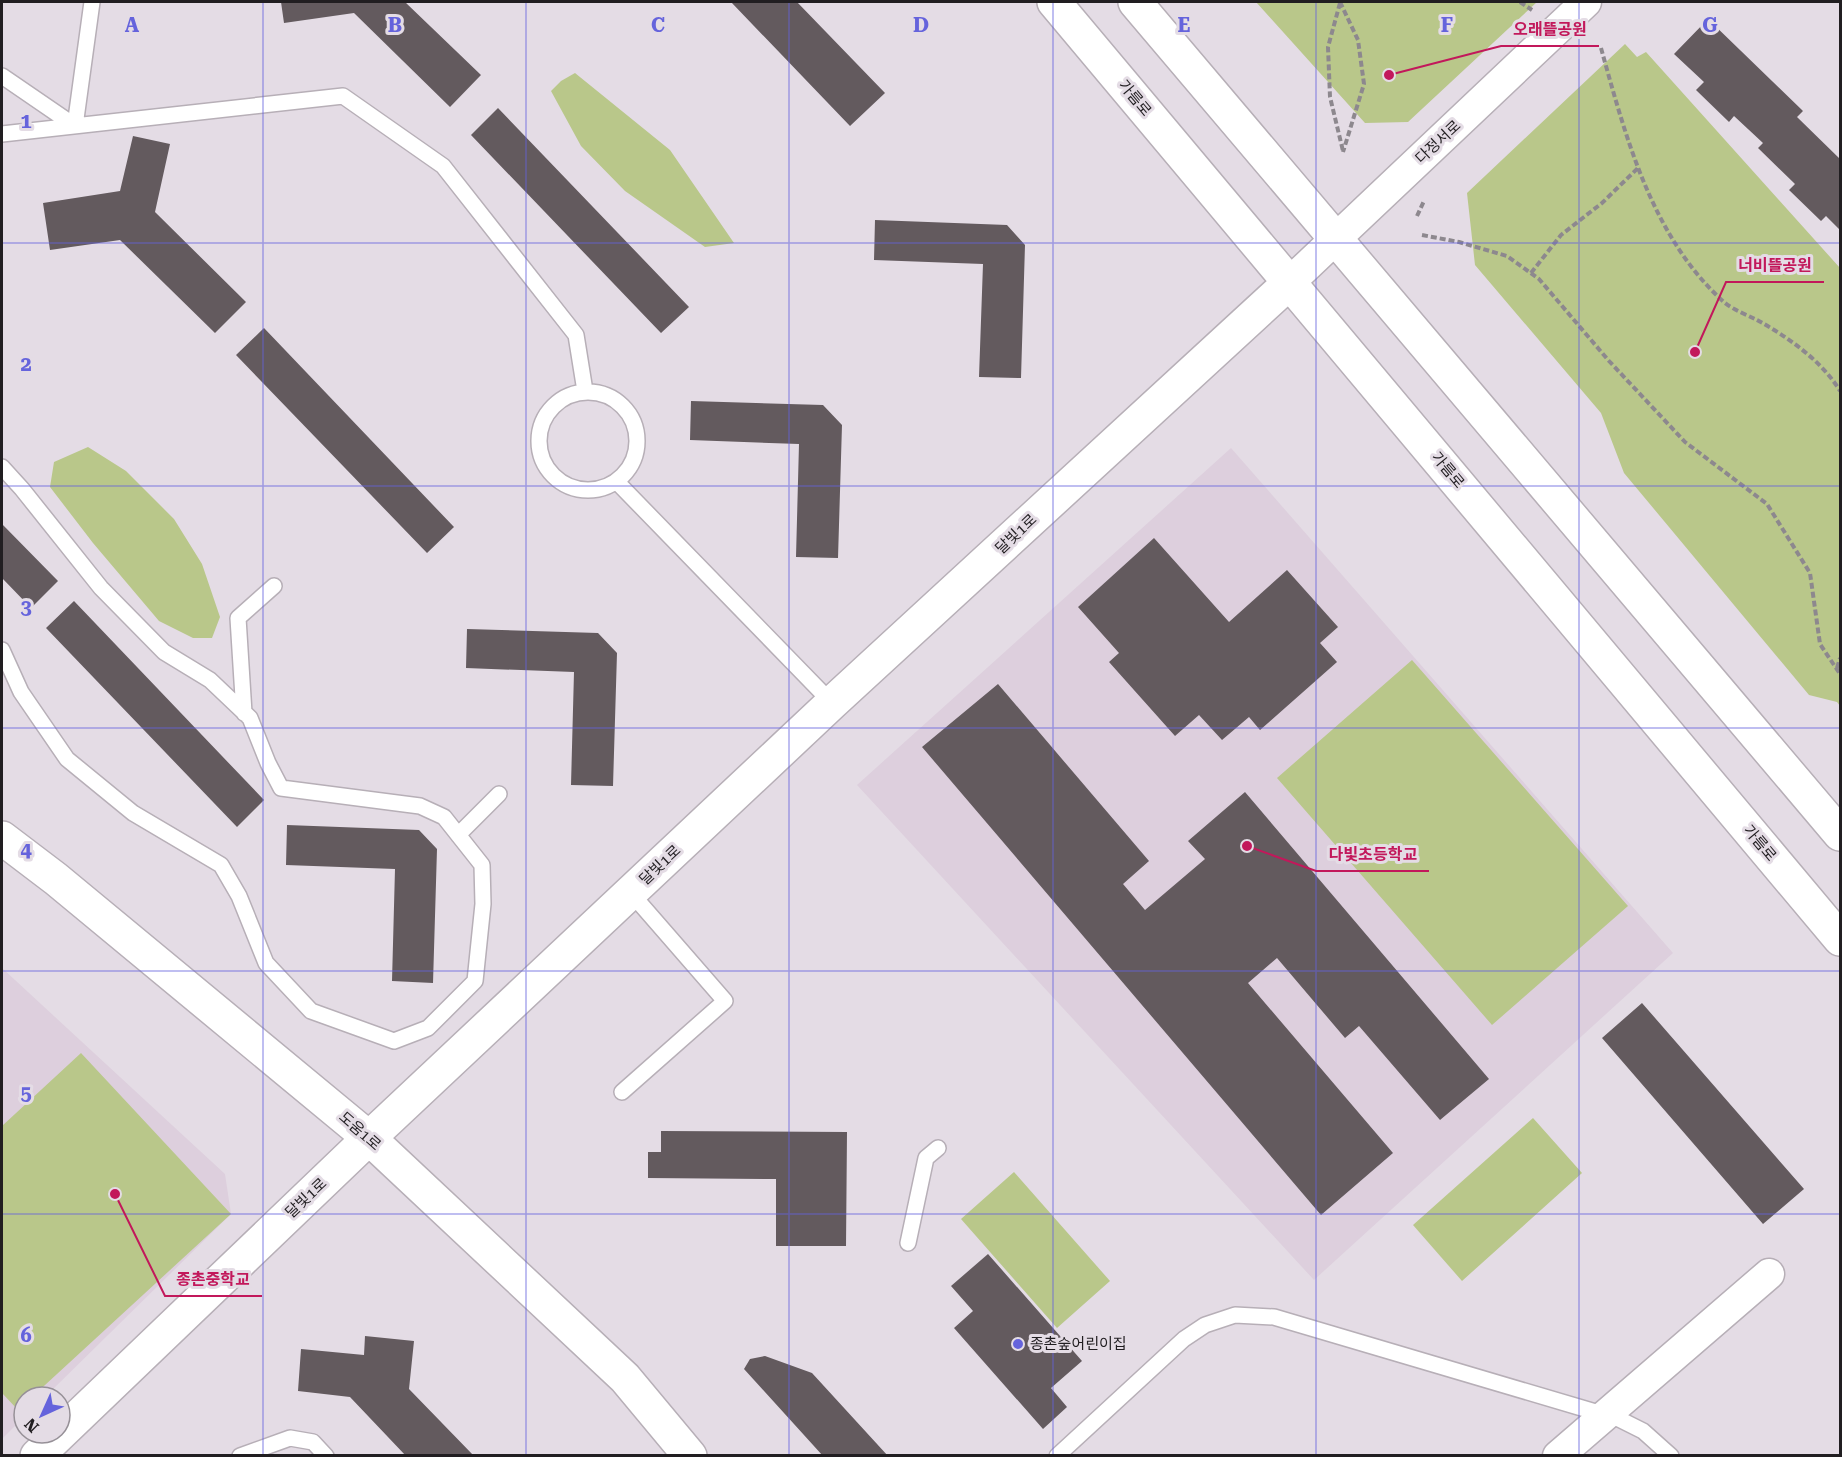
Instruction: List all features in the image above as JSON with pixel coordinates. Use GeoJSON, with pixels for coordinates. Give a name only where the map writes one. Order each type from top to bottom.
{"type":"FeatureCollection","features":[{"type":"Feature","properties":{"kind":"street","name":"가름로"},"geometry":{"type":"LineString","coordinates":[[1054,2],[1840,939]]}},
{"type":"Feature","properties":{"kind":"street"},"geometry":{"type":"LineString","coordinates":[[1135,2],[1840,834]]}},
{"type":"Feature","properties":{"kind":"street","name":"다정서로"},"geometry":{"type":"LineString","coordinates":[[1290,282],[1586,2]]}},
{"type":"Feature","properties":{"kind":"street","name":"달빛1로"},"geometry":{"type":"LineString","coordinates":[[37,1455],[369,1138],[832,703],[1290,282]]}},
{"type":"Feature","properties":{"kind":"street","name":"도움1로"},"geometry":{"type":"LineString","coordinates":[[2,838],[56,879],[369,1138],[625,1378],[690,1455]]}},
{"type":"Feature","properties":{"kind":"street"},"geometry":{"type":"LineString","coordinates":[[1558,1455],[1769,1274]]}},
{"type":"Feature","properties":{"kind":"lane"},"geometry":{"type":"LineString","coordinates":[[75,126],[92,2]]}},
{"type":"Feature","properties":{"kind":"lane"},"geometry":{"type":"LineString","coordinates":[[2,76],[75,126]]}},
{"type":"Feature","properties":{"kind":"lane"},"geometry":{"type":"LineString","coordinates":[[2,134],[343,96],[443,166],[576,334],[585,392]]}},
{"type":"Feature","properties":{"kind":"lane"},"geometry":{"type":"LineString","coordinates":[[585,392],[601,394],[615,400],[627,411],[635,424],[638,440],[636,456],[628,470],[617,482],[602,489],[585,491],[569,487],[555,478],[544,464],[539,448],[539,432],[546,416],[556,404],[569,395],[585,392]]}},
{"type":"Feature","properties":{"kind":"lane"},"geometry":{"type":"LineString","coordinates":[[2,467],[101,588],[164,652],[210,680],[249,718],[268,764],[281,788],[420,806],[444,817],[482,865],[483,904],[475,981],[428,1028],[394,1041],[311,1011],[266,963],[239,896],[221,865],[133,813],[67,759],[21,692],[2,650]]}},
{"type":"Feature","properties":{"kind":"lane"},"geometry":{"type":"LineString","coordinates":[[617,482],[832,703]]}},
{"type":"Feature","properties":{"kind":"lane"},"geometry":{"type":"LineString","coordinates":[[244,713],[238,618],[274,585]]}},
{"type":"Feature","properties":{"kind":"lane"},"geometry":{"type":"LineString","coordinates":[[458,835],[499,794]]}},
{"type":"Feature","properties":{"kind":"lane"},"geometry":{"type":"LineString","coordinates":[[622,1092],[725,1001],[631,893]]}},
{"type":"Feature","properties":{"kind":"lane"},"geometry":{"type":"LineString","coordinates":[[908,1243],[926,1158],[938,1148]]}},
{"type":"Feature","properties":{"kind":"lane"},"geometry":{"type":"LineString","coordinates":[[1058,1455],[1184,1338],[1205,1325],[1235,1315],[1274,1317],[1605,1415],[1643,1431],[1671,1455]]}},
{"type":"Feature","properties":{"kind":"lane"},"geometry":{"type":"LineString","coordinates":[[247,1454],[290,1438],[313,1442],[326,1455]]}},
{"type":"Feature","properties":{"kind":"path"},"geometry":{"type":"LineString","coordinates":[[1340,2],[1358,40],[1364,84],[1343,152],[1330,97],[1328,47],[1340,2]]}},
{"type":"Feature","properties":{"kind":"path"},"geometry":{"type":"LineString","coordinates":[[1520,2],[1536,12]]}},
{"type":"Feature","properties":{"kind":"path"},"geometry":{"type":"LineString","coordinates":[[1601,48],[1619,112],[1651,201],[1685,261],[1727,304],[1759,321],[1799,347],[1832,377],[1840,390]]}},
{"type":"Feature","properties":{"kind":"path"},"geometry":{"type":"LineString","coordinates":[[1531,273],[1561,235],[1602,203],[1639,167]]}},
{"type":"Feature","properties":{"kind":"path"},"geometry":{"type":"LineString","coordinates":[[1422,235],[1459,242],[1507,256],[1539,279],[1609,361],[1685,442],[1767,504],[1810,573],[1820,644],[1840,674]]}},
{"type":"Feature","properties":{"kind":"path"},"geometry":{"type":"LineString","coordinates":[[1837,669],[1840,658]]}},
{"type":"Feature","properties":{"kind":"shaded area"},"geometry":{"type":"Polygon","coordinates":[[[1231,448],[1673,953],[1314,1280],[857,785],[1231,448]]]}},
{"type":"Feature","properties":{"kind":"shaded area"},"geometry":{"type":"Polygon","coordinates":[[[2,968],[225,1174],[231,1214],[57,1385],[12,1385],[12,1429],[2,1439],[2,968]]]}},
{"type":"Feature","properties":{"kind":"green space"},"geometry":{"type":"Polygon","coordinates":[[[1256,2],[1537,2],[1408,122],[1365,123],[1256,2]]]}},
{"type":"Feature","properties":{"kind":"green space"},"geometry":{"type":"Polygon","coordinates":[[[1625,44],[1637,57],[1646,52],[1840,268],[1840,706],[1837,702],[1809,695],[1624,473],[1601,413],[1475,265],[1467,193],[1625,44]]]}},
{"type":"Feature","properties":{"kind":"green space"},"geometry":{"type":"Polygon","coordinates":[[[575,73],[670,150],[734,243],[705,247],[625,191],[581,146],[551,91],[561,81],[575,73]]]}},
{"type":"Feature","properties":{"kind":"green space"},"geometry":{"type":"Polygon","coordinates":[[[88,447],[126,471],[174,519],[202,564],[220,617],[212,638],[193,638],[159,621],[93,543],[50,487],[54,462],[88,447]]]}},
{"type":"Feature","properties":{"kind":"green space"},"geometry":{"type":"Polygon","coordinates":[[[1412,660],[1628,906],[1492,1025],[1277,778],[1412,660]]]}},
{"type":"Feature","properties":{"kind":"green space"},"geometry":{"type":"Polygon","coordinates":[[[81,1053],[231,1214],[45,1385],[12,1385],[12,1404],[2,1393],[2,1126],[81,1053]]]}},
{"type":"Feature","properties":{"kind":"green space"},"geometry":{"type":"Polygon","coordinates":[[[1533,1118],[1582,1173],[1462,1281],[1413,1225],[1533,1118]]]}},
{"type":"Feature","properties":{"kind":"green space"},"geometry":{"type":"Polygon","coordinates":[[[1014,1172],[1110,1281],[1057,1328],[961,1219],[1014,1172]]]}},
{"type":"Feature","properties":{"kind":"building"},"geometry":{"type":"Polygon","coordinates":[[[281,2],[405,2],[481,75],[450,107],[354,13],[284,23],[281,2]]]}},
{"type":"Feature","properties":{"kind":"building"},"geometry":{"type":"Polygon","coordinates":[[[731,2],[797,2],[885,93],[850,126],[731,2]]]}},
{"type":"Feature","properties":{"kind":"building"},"geometry":{"type":"Polygon","coordinates":[[[1708,19],[1803,111],[1797,117],[1840,159],[1840,230],[1826,216],[1821,221],[1789,190],[1795,184],[1758,148],[1763,143],[1734,116],[1729,122],[1696,90],[1704,82],[1674,54],[1708,19]]]}},
{"type":"Feature","properties":{"kind":"building"},"geometry":{"type":"Polygon","coordinates":[[[498,108],[689,307],[661,333],[471,135],[498,108]]]}},
{"type":"Feature","properties":{"kind":"building"},"geometry":{"type":"Polygon","coordinates":[[[133,136],[170,144],[155,212],[246,302],[215,333],[120,240],[50,250],[43,203],[120,191],[133,136]]]}},
{"type":"Feature","properties":{"kind":"building"},"geometry":{"type":"Polygon","coordinates":[[[875,220],[1007,225],[1025,245],[1021,378],[979,377],[983,264],[874,260],[875,220]]]}},
{"type":"Feature","properties":{"kind":"building"},"geometry":{"type":"Polygon","coordinates":[[[264,328],[454,527],[427,553],[236,355],[264,328]]]}},
{"type":"Feature","properties":{"kind":"building"},"geometry":{"type":"Polygon","coordinates":[[[691,401],[823,405],[842,425],[838,558],[796,557],[799,444],[690,440],[691,401]]]}},
{"type":"Feature","properties":{"kind":"building"},"geometry":{"type":"Polygon","coordinates":[[[2,524],[58,581],[31,608],[2,578],[2,524]]]}},
{"type":"Feature","properties":{"kind":"building"},"geometry":{"type":"Polygon","coordinates":[[[1154,538],[1229,622],[1287,570],[1338,627],[1320,643],[1337,662],[1260,730],[1249,717],[1222,740],[1199,715],[1175,736],[1109,662],[1119,653],[1078,607],[1154,538]]]}},
{"type":"Feature","properties":{"kind":"building"},"geometry":{"type":"Polygon","coordinates":[[[74,601],[264,800],[237,827],[46,628],[74,601]]]}},
{"type":"Feature","properties":{"kind":"building"},"geometry":{"type":"Polygon","coordinates":[[[467,629],[598,633],[617,653],[613,786],[571,785],[574,672],[466,668],[467,629]]]}},
{"type":"Feature","properties":{"kind":"building"},"geometry":{"type":"Polygon","coordinates":[[[998,684],[1149,861],[1123,884],[1145,910],[1205,859],[1188,841],[1245,792],[1489,1079],[1440,1120],[1359,1026],[1345,1038],[1277,958],[1248,983],[1393,1153],[1321,1215],[922,747],[998,684]]]}},
{"type":"Feature","properties":{"kind":"building"},"geometry":{"type":"Polygon","coordinates":[[[287,825],[419,830],[437,849],[433,983],[392,981],[395,869],[286,865],[287,825]]]}},
{"type":"Feature","properties":{"kind":"building"},"geometry":{"type":"Polygon","coordinates":[[[1642,1003],[1804,1189],[1763,1224],[1602,1038],[1642,1003]]]}},
{"type":"Feature","properties":{"kind":"building"},"geometry":{"type":"Polygon","coordinates":[[[661,1131],[847,1132],[846,1246],[776,1246],[776,1179],[648,1178],[648,1152],[661,1152],[661,1131]]]}},
{"type":"Feature","properties":{"kind":"building","name":"종촌숲어린이집"},"geometry":{"type":"Polygon","coordinates":[[[988,1254],[1082,1361],[1051,1388],[1067,1407],[1043,1429],[954,1328],[973,1311],[951,1286],[988,1254]]]}},
{"type":"Feature","properties":{"kind":"building"},"geometry":{"type":"Polygon","coordinates":[[[365,1336],[414,1341],[409,1389],[474,1456],[406,1456],[350,1397],[298,1391],[301,1349],[364,1355],[365,1336]]]}},
{"type":"Feature","properties":{"kind":"building"},"geometry":{"type":"Polygon","coordinates":[[[765,1356],[812,1373],[888,1456],[823,1456],[744,1369],[750,1359],[765,1356]]]}},
{"type":"Feature","properties":{"kind":"place","name":"오래뜰공원"},"geometry":{"type":"Point","coordinates":[1389,75]}},
{"type":"Feature","properties":{"kind":"place","name":"너비뜰공원"},"geometry":{"type":"Point","coordinates":[1695,352]}},
{"type":"Feature","properties":{"kind":"place","name":"다빛초등학교"},"geometry":{"type":"Point","coordinates":[1247,846]}},
{"type":"Feature","properties":{"kind":"place","name":"종촌중학교"},"geometry":{"type":"Point","coordinates":[115,1194]}},
{"type":"Feature","properties":{"kind":"place","name":"종촌숲어린이집"},"geometry":{"type":"Point","coordinates":[1018,1344]}}]}
